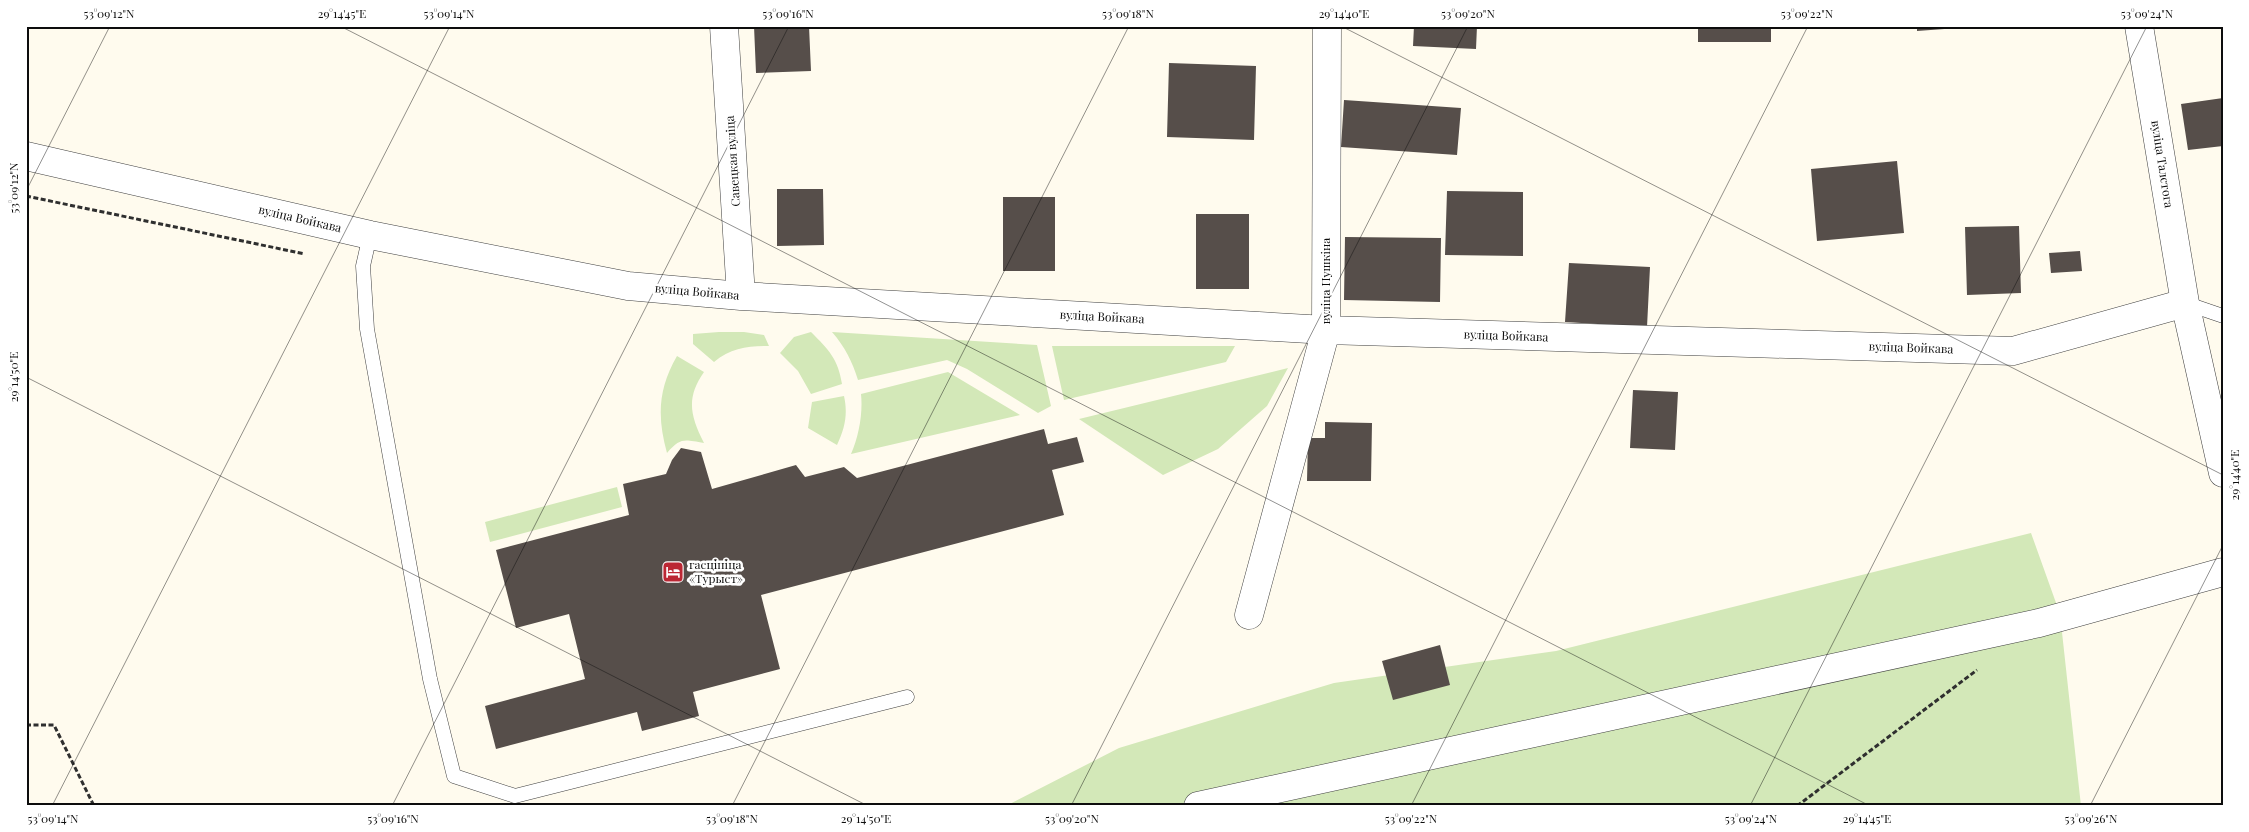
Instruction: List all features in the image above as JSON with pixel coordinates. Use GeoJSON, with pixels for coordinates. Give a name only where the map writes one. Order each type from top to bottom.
{"type":"FeatureCollection","features":[{"type":"Feature","properties":{"kind":"street","name":"Савецкая вуліца"},"geometry":{"type":"LineString","coordinates":[[724,26],[741,296]]}},
{"type":"Feature","properties":{"kind":"street","name":"вуліца Пушкіна"},"geometry":{"type":"LineString","coordinates":[[1249,615],[1326,330],[1327,26]]}},
{"type":"Feature","properties":{"kind":"street","name":"вуліца Талстога"},"geometry":{"type":"LineString","coordinates":[[2139,26],[2185,303],[2223,472]]}},
{"type":"Feature","properties":{"kind":"street","name":"вуліца Войкава"},"geometry":{"type":"LineString","coordinates":[[26,156],[370,235],[628,286],[741,296],[1326,330],[2013,351],[2185,303]]}},
{"type":"Feature","properties":{"kind":"street"},"geometry":{"type":"LineString","coordinates":[[1198,806],[2040,622],[2223,572]]}},
{"type":"Feature","properties":{"kind":"lane"},"geometry":{"type":"LineString","coordinates":[[370,235],[363,266],[367,329],[430,679],[454,776],[515,796],[907,696]]}},
{"type":"Feature","properties":{"kind":"lane"},"geometry":{"type":"LineString","coordinates":[[2185,303],[2223,316]]}},
{"type":"Feature","properties":{"kind":"path"},"geometry":{"type":"LineString","coordinates":[[26,196],[306,254]]}},
{"type":"Feature","properties":{"kind":"path"},"geometry":{"type":"LineString","coordinates":[[1797,806],[1985,664]]}},
{"type":"Feature","properties":{"kind":"path"},"geometry":{"type":"LineString","coordinates":[[26,725],[54,725],[94,806]]}},
{"type":"Feature","properties":{"kind":"green space"},"geometry":{"type":"Polygon","coordinates":[[[744,332],[764,335],[769,346],[733,351],[714,362],[693,344],[693,334],[744,332]]]}},
{"type":"Feature","properties":{"kind":"green space"},"geometry":{"type":"Polygon","coordinates":[[[811,332],[832,355],[842,384],[811,394],[798,371],[780,353],[794,337],[811,332]]]}},
{"type":"Feature","properties":{"kind":"green space"},"geometry":{"type":"Polygon","coordinates":[[[832,332],[1037,345],[1051,406],[1038,413],[967,369],[947,360],[858,380],[848,354],[832,332]]]}},
{"type":"Feature","properties":{"kind":"green space"},"geometry":{"type":"Polygon","coordinates":[[[1052,346],[1235,346],[1226,362],[1064,400],[1052,346]]]}},
{"type":"Feature","properties":{"kind":"green space"},"geometry":{"type":"Polygon","coordinates":[[[677,356],[704,372],[694,390],[692,407],[696,424],[704,443],[683,441],[676,444],[667,453],[662,427],[661,403],[666,380],[677,356]]]}},
{"type":"Feature","properties":{"kind":"green space"},"geometry":{"type":"Polygon","coordinates":[[[1288,368],[1267,406],[1218,449],[1163,475],[1079,419],[1288,368]]]}},
{"type":"Feature","properties":{"kind":"green space"},"geometry":{"type":"Polygon","coordinates":[[[948,372],[1020,415],[851,454],[860,424],[861,394],[948,372]]]}},
{"type":"Feature","properties":{"kind":"green space"},"geometry":{"type":"Polygon","coordinates":[[[844,396],[845,421],[837,445],[808,428],[812,402],[844,396]]]}},
{"type":"Feature","properties":{"kind":"green space"},"geometry":{"type":"Polygon","coordinates":[[[617,487],[622,507],[490,542],[485,522],[617,487]]]}},
{"type":"Feature","properties":{"kind":"green space"},"geometry":{"type":"Polygon","coordinates":[[[2031,533],[2060,614],[2081,806],[1006,806],[1119,748],[1334,683],[1556,651],[2031,533]]]}},
{"type":"Feature","properties":{"kind":"building"},"geometry":{"type":"Polygon","coordinates":[[[754,26],[809,26],[811,71],[756,73],[754,26]]]}},
{"type":"Feature","properties":{"kind":"building"},"geometry":{"type":"Polygon","coordinates":[[[1414,26],[1477,26],[1476,49],[1413,46],[1414,26]]]}},
{"type":"Feature","properties":{"kind":"building"},"geometry":{"type":"Polygon","coordinates":[[[1698,26],[1771,26],[1771,42],[1698,42],[1698,26]]]}},
{"type":"Feature","properties":{"kind":"building"},"geometry":{"type":"Polygon","coordinates":[[[1917,26],[1957,26],[1958,28],[1917,31],[1917,26]]]}},
{"type":"Feature","properties":{"kind":"building"},"geometry":{"type":"Polygon","coordinates":[[[1169,63],[1256,66],[1254,140],[1167,137],[1169,63]]]}},
{"type":"Feature","properties":{"kind":"building"},"geometry":{"type":"Polygon","coordinates":[[[2223,98],[2223,146],[2188,150],[2181,104],[2223,98]]]}},
{"type":"Feature","properties":{"kind":"building"},"geometry":{"type":"Polygon","coordinates":[[[1344,100],[1461,108],[1457,155],[1341,147],[1344,100]]]}},
{"type":"Feature","properties":{"kind":"building"},"geometry":{"type":"Polygon","coordinates":[[[1897,161],[1904,233],[1817,241],[1811,169],[1897,161]]]}},
{"type":"Feature","properties":{"kind":"building"},"geometry":{"type":"Polygon","coordinates":[[[777,189],[823,189],[824,245],[777,246],[777,189]]]}},
{"type":"Feature","properties":{"kind":"building"},"geometry":{"type":"Polygon","coordinates":[[[1447,191],[1523,192],[1523,256],[1445,255],[1447,191]]]}},
{"type":"Feature","properties":{"kind":"building"},"geometry":{"type":"Polygon","coordinates":[[[1003,197],[1055,197],[1055,271],[1003,271],[1003,197]]]}},
{"type":"Feature","properties":{"kind":"building"},"geometry":{"type":"Polygon","coordinates":[[[1196,214],[1249,214],[1249,289],[1196,289],[1196,214]]]}},
{"type":"Feature","properties":{"kind":"building"},"geometry":{"type":"Polygon","coordinates":[[[2019,226],[2021,293],[1967,295],[1965,227],[2019,226]]]}},
{"type":"Feature","properties":{"kind":"building"},"geometry":{"type":"Polygon","coordinates":[[[1345,237],[1441,238],[1440,302],[1344,300],[1345,237]]]}},
{"type":"Feature","properties":{"kind":"building"},"geometry":{"type":"Polygon","coordinates":[[[2080,251],[2082,271],[2051,273],[2049,253],[2080,251]]]}},
{"type":"Feature","properties":{"kind":"building"},"geometry":{"type":"Polygon","coordinates":[[[1569,263],[1650,267],[1647,327],[1565,322],[1569,263]]]}},
{"type":"Feature","properties":{"kind":"building"},"geometry":{"type":"Polygon","coordinates":[[[1633,390],[1678,392],[1675,450],[1630,448],[1633,390]]]}},
{"type":"Feature","properties":{"kind":"building"},"geometry":{"type":"Polygon","coordinates":[[[1325,422],[1372,423],[1371,481],[1307,481],[1308,438],[1325,438],[1325,422]]]}},
{"type":"Feature","properties":{"kind":"building","name":"гасцініца «Турыст»"},"geometry":{"type":"Polygon","coordinates":[[[1044,429],[1048,444],[1077,437],[1084,462],[1052,470],[1064,515],[761,595],[780,669],[693,692],[699,716],[642,731],[637,712],[496,749],[485,706],[585,679],[569,614],[516,628],[496,550],[629,515],[623,484],[666,474],[672,460],[681,448],[701,452],[712,489],[796,465],[805,477],[844,467],[857,478],[1044,429]]]}},
{"type":"Feature","properties":{"kind":"building"},"geometry":{"type":"Polygon","coordinates":[[[1440,645],[1450,685],[1393,700],[1382,661],[1440,645]]]}},
{"type":"Feature","properties":{"kind":"place","name":"гасцініца «Турыст»"},"geometry":{"type":"Point","coordinates":[673,572]}}]}
